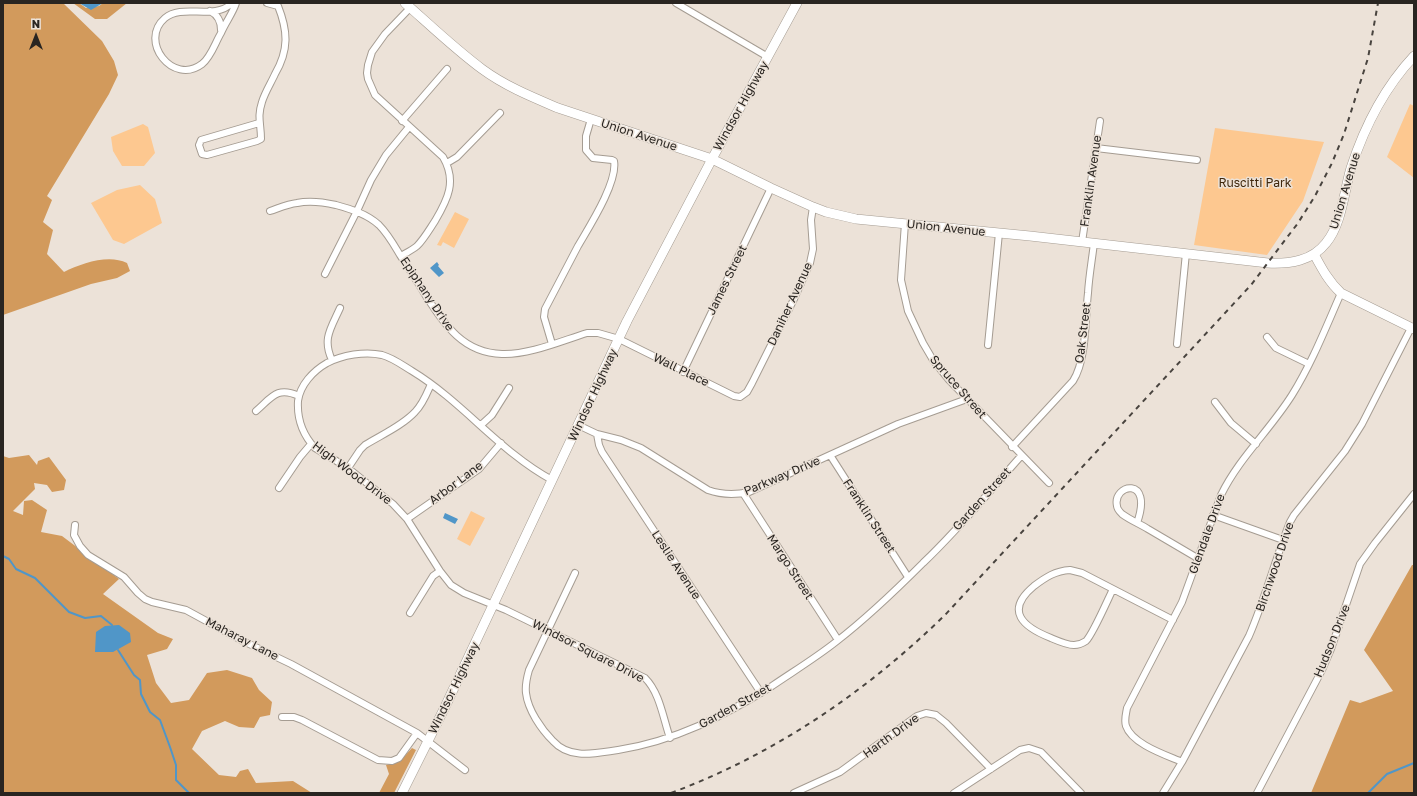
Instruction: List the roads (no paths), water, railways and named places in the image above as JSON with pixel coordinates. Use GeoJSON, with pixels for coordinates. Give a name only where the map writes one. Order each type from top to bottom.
{"type":"FeatureCollection","features":[{"type":"Feature","properties":{"kind":"street"},"geometry":{"type":"LineString","coordinates":[[232,3],[222,9],[180,12],[171,14],[164,19],[158,28],[155,37],[156,47],[160,56],[166,63],[174,68],[182,70],[196,67],[206,60],[236,3]]}},
{"type":"Feature","properties":{"kind":"street"},"geometry":{"type":"LineString","coordinates":[[259,123],[201,140],[199,145],[202,154],[207,155],[261,139],[259,123],[262,101],[281,64],[285,49],[284,20],[278,5],[267,3]]}},
{"type":"Feature","properties":{"kind":"street"},"geometry":{"type":"LineString","coordinates":[[676,3],[768,57]]}},
{"type":"Feature","properties":{"kind":"street","name":"Windsor Highway"},"geometry":{"type":"LineString","coordinates":[[402,793],[429,741],[648,280],[797,3]]}},
{"type":"Feature","properties":{"kind":"street"},"geometry":{"type":"LineString","coordinates":[[401,256],[415,248],[425,238],[448,197],[450,183],[449,167],[444,157],[402,121],[375,95],[367,73],[372,52],[408,5]]}},
{"type":"Feature","properties":{"kind":"street","name":"Union Avenue"},"geometry":{"type":"LineString","coordinates":[[408,5],[482,69],[510,86],[558,108],[712,159],[813,208],[826,212],[856,219],[1284,263],[1300,260],[1314,254],[1327,242],[1334,230],[1351,168],[1373,117],[1401,70],[1414,56]]}},
{"type":"Feature","properties":{"kind":"street"},"geometry":{"type":"LineString","coordinates":[[210,11],[219,18],[221,32]]}},
{"type":"Feature","properties":{"kind":"street"},"geometry":{"type":"LineString","coordinates":[[402,121],[447,69]]}},
{"type":"Feature","properties":{"kind":"street"},"geometry":{"type":"LineString","coordinates":[[447,163],[457,157],[500,113]]}},
{"type":"Feature","properties":{"kind":"street"},"geometry":{"type":"LineString","coordinates":[[552,344],[544,317],[544,309],[600,206],[612,178],[614,168],[614,161],[593,158],[586,150],[586,136],[591,119]]}},
{"type":"Feature","properties":{"kind":"street","name":"Franklin Avenue"},"geometry":{"type":"LineString","coordinates":[[1082,242],[1100,121]]}},
{"type":"Feature","properties":{"kind":"street"},"geometry":{"type":"LineString","coordinates":[[325,274],[371,180],[386,155],[409,127]]}},
{"type":"Feature","properties":{"kind":"street"},"geometry":{"type":"LineString","coordinates":[[1096,148],[1196,160]]}},
{"type":"Feature","properties":{"kind":"street","name":"James Street"},"geometry":{"type":"LineString","coordinates":[[683,372],[772,188]]}},
{"type":"Feature","properties":{"kind":"street","name":"Epiphany Drive"},"geometry":{"type":"LineString","coordinates":[[270,211],[296,203],[310,202],[328,204],[357,211],[368,217],[379,225],[389,237],[443,322],[454,334],[467,344],[484,351],[501,354],[521,353],[592,332],[619,339]]}},
{"type":"Feature","properties":{"kind":"street","name":"Daniher Avenue"},"geometry":{"type":"LineString","coordinates":[[744,396],[794,299],[810,263],[814,249],[811,220],[813,208]]}},
{"type":"Feature","properties":{"kind":"street","name":"Spruce Street"},"geometry":{"type":"LineString","coordinates":[[905,224],[901,280],[908,310],[923,343],[933,360],[949,380],[1012,447],[1049,483]]}},
{"type":"Feature","properties":{"kind":"street"},"geometry":{"type":"LineString","coordinates":[[988,345],[999,233]]}},
{"type":"Feature","properties":{"kind":"street","name":"Oak Street"},"geometry":{"type":"LineString","coordinates":[[1012,447],[1073,381],[1079,370],[1082,355],[1088,286],[1094,243]]}},
{"type":"Feature","properties":{"kind":"street"},"geometry":{"type":"LineString","coordinates":[[1177,344],[1186,253]]}},
{"type":"Feature","properties":{"kind":"street"},"geometry":{"type":"LineString","coordinates":[[1314,254],[1332,285],[1342,293],[1413,328]]}},
{"type":"Feature","properties":{"kind":"street","name":"Glendale Drive"},"geometry":{"type":"LineString","coordinates":[[1182,762],[1142,744],[1136,739],[1126,726],[1125,718],[1127,708],[1182,602],[1199,559],[1221,495],[1228,481],[1239,464],[1274,422],[1292,394],[1309,364],[1342,293]]}},
{"type":"Feature","properties":{"kind":"street"},"geometry":{"type":"LineString","coordinates":[[332,360],[328,350],[328,336],[340,308]]}},
{"type":"Feature","properties":{"kind":"street","name":"Birchwood Drive"},"geometry":{"type":"LineString","coordinates":[[1163,793],[1182,762],[1249,636],[1283,540],[1294,515],[1346,451],[1413,328]]}},
{"type":"Feature","properties":{"kind":"street"},"geometry":{"type":"LineString","coordinates":[[1267,337],[1276,348],[1309,364]]}},
{"type":"Feature","properties":{"kind":"street","name":"Wall Place"},"geometry":{"type":"LineString","coordinates":[[619,339],[734,396],[744,396]]}},
{"type":"Feature","properties":{"kind":"street","name":"High Wood Drive"},"geometry":{"type":"LineString","coordinates":[[493,605],[464,593],[451,584],[440,571],[407,519],[393,504],[348,468],[311,444],[300,421],[298,407],[299,396],[304,384],[320,367],[332,360],[350,355],[382,355],[392,359],[431,384],[454,401],[534,471],[552,480]]}},
{"type":"Feature","properties":{"kind":"street"},"geometry":{"type":"LineString","coordinates":[[348,468],[365,445],[416,412],[431,384]]}},
{"type":"Feature","properties":{"kind":"street"},"geometry":{"type":"LineString","coordinates":[[481,425],[492,415],[509,388]]}},
{"type":"Feature","properties":{"kind":"street"},"geometry":{"type":"LineString","coordinates":[[256,411],[279,392],[290,392],[299,396]]}},
{"type":"Feature","properties":{"kind":"street","name":"Parkway Drive"},"geometry":{"type":"LineString","coordinates":[[578,425],[597,434],[621,440],[641,448],[708,490],[718,494],[732,495],[743,493],[782,478],[898,424],[967,399]]}},
{"type":"Feature","properties":{"kind":"street"},"geometry":{"type":"LineString","coordinates":[[1215,402],[1231,423],[1256,444]]}},
{"type":"Feature","properties":{"kind":"street","name":"Leslie Avenue"},"geometry":{"type":"LineString","coordinates":[[597,434],[598,445],[602,452],[761,693]]}},
{"type":"Feature","properties":{"kind":"street","name":"Arbor Lane"},"geometry":{"type":"LineString","coordinates":[[407,519],[479,469],[501,443]]}},
{"type":"Feature","properties":{"kind":"street"},"geometry":{"type":"LineString","coordinates":[[279,488],[300,457],[311,444]]}},
{"type":"Feature","properties":{"kind":"street","name":"Franklin Street"},"geometry":{"type":"LineString","coordinates":[[830,455],[908,577]]}},
{"type":"Feature","properties":{"kind":"street","name":"Garden Street"},"geometry":{"type":"LineString","coordinates":[[575,573],[529,670],[526,681],[526,692],[529,707],[554,743],[568,752],[588,754],[641,746],[670,738],[708,722],[740,706],[799,668],[838,640],[858,624],[935,551],[1021,456]]}},
{"type":"Feature","properties":{"kind":"street"},"geometry":{"type":"LineString","coordinates":[[1137,523],[1141,511],[1141,498],[1136,490],[1126,488],[1117,499],[1117,508],[1121,513],[1137,523],[1199,559]]}},
{"type":"Feature","properties":{"kind":"street","name":"Margo Street"},"geometry":{"type":"LineString","coordinates":[[743,493],[838,640]]}},
{"type":"Feature","properties":{"kind":"street","name":"Hudson Drive"},"geometry":{"type":"LineString","coordinates":[[1257,793],[1322,670],[1331,649],[1360,564],[1374,543],[1414,494]]}},
{"type":"Feature","properties":{"kind":"street"},"geometry":{"type":"LineString","coordinates":[[1214,515],[1283,540]]}},
{"type":"Feature","properties":{"kind":"street","name":"Maharay Lane"},"geometry":{"type":"LineString","coordinates":[[75,525],[74,535],[80,546],[88,555],[124,577],[145,599],[186,610],[243,641],[291,664],[417,733],[465,770]]}},
{"type":"Feature","properties":{"kind":"street"},"geometry":{"type":"LineString","coordinates":[[1113,589],[1088,638],[1081,644],[1074,645],[1058,641],[1041,634],[1026,624],[1021,617],[1019,608],[1021,602],[1030,590],[1044,578],[1059,571],[1070,570],[1082,573],[1113,589],[1173,620]]}},
{"type":"Feature","properties":{"kind":"street"},"geometry":{"type":"LineString","coordinates":[[410,613],[433,576],[440,571]]}},
{"type":"Feature","properties":{"kind":"street","name":"Windsor Square Drive"},"geometry":{"type":"LineString","coordinates":[[493,605],[548,630],[645,678],[655,692],[670,738]]}},
{"type":"Feature","properties":{"kind":"street","name":"Harth Drive"},"geometry":{"type":"LineString","coordinates":[[794,793],[840,772],[917,716],[926,713],[936,715],[946,723],[991,769]]}},
{"type":"Feature","properties":{"kind":"street"},"geometry":{"type":"LineString","coordinates":[[282,717],[294,717],[302,720],[378,760],[392,761],[399,758],[417,733]]}},
{"type":"Feature","properties":{"kind":"street"},"geometry":{"type":"LineString","coordinates":[[954,793],[1020,750],[1029,748],[1041,752],[1076,790]]}},
{"type":"Feature","properties":{"kind":"water"},"geometry":{"type":"Polygon","coordinates":[[[79,3],[103,3],[91,10],[79,3]]]}},
{"type":"Feature","properties":{"kind":"water"},"geometry":{"type":"Polygon","coordinates":[[[437,262],[439,265],[438,266],[444,273],[439,277],[430,268],[437,262]]]}},
{"type":"Feature","properties":{"kind":"water"},"geometry":{"type":"Polygon","coordinates":[[[445,513],[458,519],[455,524],[443,518],[445,513]]]}},
{"type":"Feature","properties":{"kind":"water"},"geometry":{"type":"Polygon","coordinates":[[[119,625],[130,633],[131,642],[113,652],[95,652],[96,632],[105,626],[119,625]]]}},
{"type":"Feature","properties":{"kind":"waterway"},"geometry":{"type":"LineString","coordinates":[[3,556],[9,559],[16,569],[35,578],[69,612],[85,618],[101,616],[112,625]]}},
{"type":"Feature","properties":{"kind":"waterway"},"geometry":{"type":"LineString","coordinates":[[118,650],[134,675],[140,680],[141,694],[150,712],[160,720],[176,765],[176,780],[189,793]]}},
{"type":"Feature","properties":{"kind":"waterway"},"geometry":{"type":"LineString","coordinates":[[1368,793],[1387,774],[1414,763]]}},
{"type":"Feature","properties":{"kind":"railway"},"geometry":{"type":"LineString","coordinates":[[671,793],[747,760],[783,740],[851,695],[915,643],[945,615],[1251,285],[1298,223],[1315,196],[1332,163],[1344,134],[1368,58],[1378,3]]}},
{"type":"Feature","properties":{"kind":"park label","name":"Ruscitti Park"},"geometry":{"type":"Point","coordinates":[1255,183]}}]}
